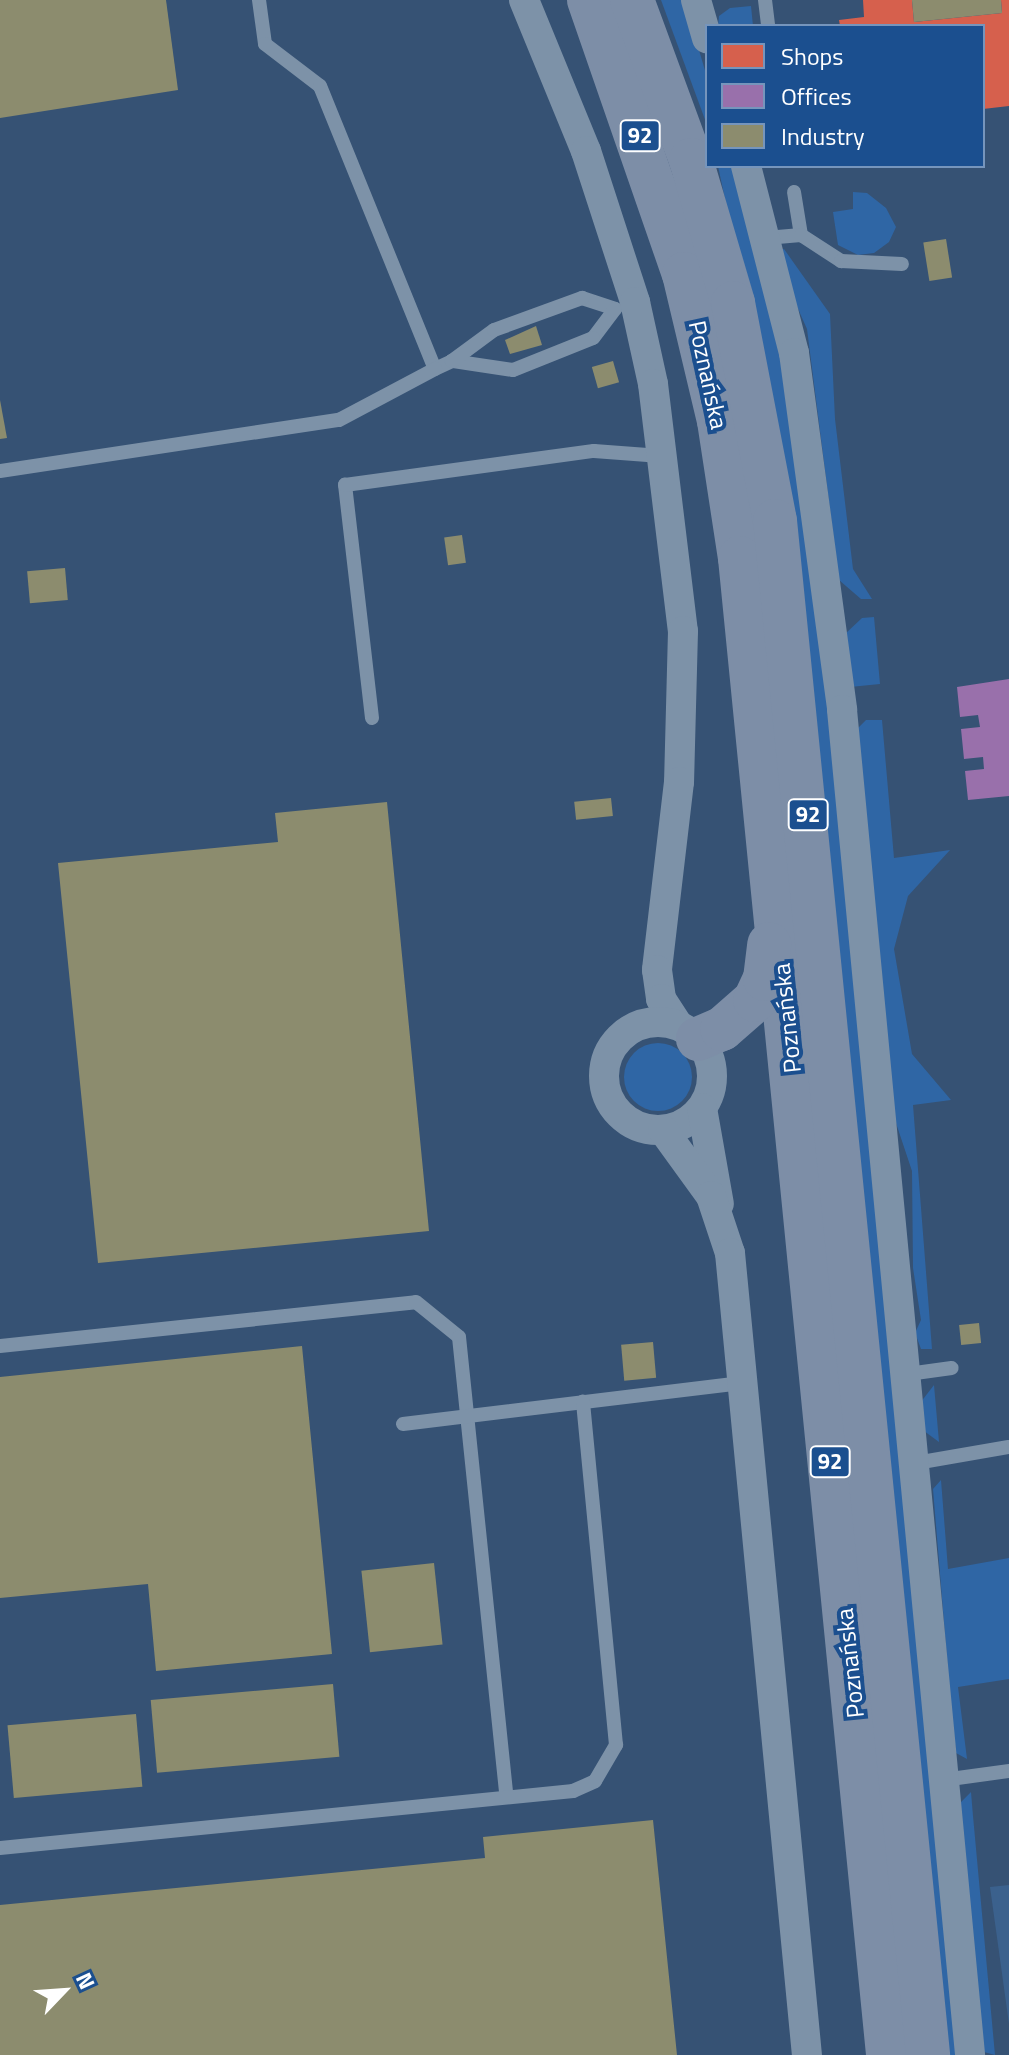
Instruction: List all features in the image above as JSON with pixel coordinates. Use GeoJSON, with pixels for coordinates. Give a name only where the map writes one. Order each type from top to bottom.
{"type":"FeatureCollection","features":[{"type":"Feature","properties":{"kind":"main road","name":"Poznańska"},"geometry":{"type":"LineString","coordinates":[[589,0],[654,177],[705,353],[740,558],[888,2055]]}},
{"type":"Feature","properties":{"kind":"main road","name":"Poznańska"},"geometry":{"type":"LineString","coordinates":[[632,0],[687,147],[733,303],[775,521],[928,2055]]}},
{"type":"Feature","properties":{"kind":"main road"},"geometry":{"type":"LineString","coordinates":[[688,1032],[734,1021],[761,991],[768,963],[773,869]]}},
{"type":"Feature","properties":{"kind":"street"},"geometry":{"type":"LineString","coordinates":[[524,0],[586,151],[661,456],[684,679],[657,986],[712,1073],[702,1108],[717,1169],[720,1214],[730,1253],[807,2055]]}},
{"type":"Feature","properties":{"kind":"street"},"geometry":{"type":"LineString","coordinates":[[696,0],[705,31]]}},
{"type":"Feature","properties":{"kind":"street"},"geometry":{"type":"LineString","coordinates":[[747,168],[794,353],[842,710],[908,1374],[970,2055]]}},
{"type":"Feature","properties":{"kind":"street"},"geometry":{"type":"LineString","coordinates":[[688,1032],[640,1024],[623,1034],[604,1068],[613,1105],[626,1120],[663,1130],[678,1126],[702,1108]]}},
{"type":"Feature","properties":{"kind":"street"},"geometry":{"type":"LineString","coordinates":[[663,1130],[720,1214]]}},
{"type":"Feature","properties":{"kind":"lane"},"geometry":{"type":"LineString","coordinates":[[259,0],[265,44],[320,86],[435,369]]}},
{"type":"Feature","properties":{"kind":"lane"},"geometry":{"type":"LineString","coordinates":[[765,0],[768,24]]}},
{"type":"Feature","properties":{"kind":"lane"},"geometry":{"type":"LineString","coordinates":[[794,192],[801,235]]}},
{"type":"Feature","properties":{"kind":"lane"},"geometry":{"type":"LineString","coordinates":[[766,238],[801,235],[841,261],[902,264]]}},
{"type":"Feature","properties":{"kind":"lane"},"geometry":{"type":"LineString","coordinates":[[0,471],[339,420],[452,361],[494,330],[582,298],[625,306]]}},
{"type":"Feature","properties":{"kind":"lane"},"geometry":{"type":"LineString","coordinates":[[452,361],[513,370],[593,338],[625,306]]}},
{"type":"Feature","properties":{"kind":"lane"},"geometry":{"type":"LineString","coordinates":[[372,718],[345,485],[594,451],[661,456]]}},
{"type":"Feature","properties":{"kind":"lane"},"geometry":{"type":"LineString","coordinates":[[0,1346],[416,1302],[459,1337],[506,1794]]}},
{"type":"Feature","properties":{"kind":"lane"},"geometry":{"type":"LineString","coordinates":[[908,1374],[952,1368]]}},
{"type":"Feature","properties":{"kind":"lane"},"geometry":{"type":"LineString","coordinates":[[403,1424],[744,1383]]}},
{"type":"Feature","properties":{"kind":"lane"},"geometry":{"type":"LineString","coordinates":[[0,1848],[506,1794],[573,1791],[595,1781],[616,1745],[583,1402]]}},
{"type":"Feature","properties":{"kind":"lane"},"geometry":{"type":"LineString","coordinates":[[916,1463],[1009,1447]]}},
{"type":"Feature","properties":{"kind":"lane"},"geometry":{"type":"LineString","coordinates":[[943,1780],[1009,1771]]}},
{"type":"Feature","properties":{"kind":"shaded area"},"geometry":{"type":"Polygon","coordinates":[[[661,0],[684,0],[705,70],[705,120],[661,0]]]}},
{"type":"Feature","properties":{"kind":"shaded area"},"geometry":{"type":"Polygon","coordinates":[[[751,6],[753,24],[718,24],[719,16],[730,8],[751,6]]]}},
{"type":"Feature","properties":{"kind":"shaded area"},"geometry":{"type":"Polygon","coordinates":[[[718,168],[738,168],[782,346],[832,697],[956,2055],[941,2055],[740,270],[718,168]]]}},
{"type":"Feature","properties":{"kind":"shaded area"},"geometry":{"type":"Polygon","coordinates":[[[853,192],[867,193],[886,208],[896,227],[889,242],[874,253],[858,255],[838,245],[833,212],[853,209],[853,192]]]}},
{"type":"Feature","properties":{"kind":"shaded area"},"geometry":{"type":"Polygon","coordinates":[[[784,249],[830,314],[835,419],[853,569],[872,599],[861,599],[839,580],[807,329],[787,284],[779,251],[784,249]]]}},
{"type":"Feature","properties":{"kind":"shaded area"},"geometry":{"type":"Polygon","coordinates":[[[874,617],[880,684],[850,687],[845,634],[862,618],[874,617]]]}},
{"type":"Feature","properties":{"kind":"shaded area"},"geometry":{"type":"Polygon","coordinates":[[[866,720],[882,720],[894,858],[950,850],[908,896],[894,949],[912,1054],[951,1100],[913,1105],[932,1349],[921,1349],[915,1333],[921,1320],[913,1268],[912,1171],[893,1114],[855,731],[866,720]]]}},
{"type":"Feature","properties":{"kind":"shaded area"},"geometry":{"type":"Polygon","coordinates":[[[651,1043],[665,1043],[677,1048],[687,1058],[692,1077],[687,1096],[677,1106],[665,1111],[651,1111],[639,1106],[629,1096],[624,1084],[624,1070],[629,1058],[639,1048],[651,1043]]]}},
{"type":"Feature","properties":{"kind":"shaded area"},"geometry":{"type":"Polygon","coordinates":[[[934,1385],[939,1442],[920,1428],[917,1407],[934,1385]]]}},
{"type":"Feature","properties":{"kind":"shaded area"},"geometry":{"type":"Polygon","coordinates":[[[941,1480],[948,1569],[1009,1558],[1009,1679],[958,1687],[967,1759],[956,1753],[951,1707],[933,1489],[941,1480]]]}},
{"type":"Feature","properties":{"kind":"shaded area"},"geometry":{"type":"Polygon","coordinates":[[[971,1792],[995,2055],[984,2052],[960,1803],[971,1792]]]}},
{"type":"Feature","properties":{"kind":"shaded area"},"geometry":{"type":"Polygon","coordinates":[[[1009,1885],[1009,2024],[990,1887],[1009,1885]]]}},
{"type":"Feature","properties":{"kind":"building: Shops"},"geometry":{"type":"Polygon","coordinates":[[[863,0],[912,0],[914,22],[1002,13],[1001,0],[1009,0],[1009,106],[985,109],[985,24],[840,24],[839,20],[864,17],[863,0]]]}},
{"type":"Feature","properties":{"kind":"building: Offices"},"geometry":{"type":"Polygon","coordinates":[[[1009,679],[1009,796],[968,800],[965,771],[984,769],[983,757],[964,759],[961,729],[980,727],[978,715],[960,717],[957,687],[1009,679]]]}},
{"type":"Feature","properties":{"kind":"building: Industry"},"geometry":{"type":"Polygon","coordinates":[[[0,0],[166,0],[178,90],[0,118],[0,0]]]}},
{"type":"Feature","properties":{"kind":"building: Industry"},"geometry":{"type":"Polygon","coordinates":[[[912,0],[1001,0],[1002,13],[914,22],[912,0]]]}},
{"type":"Feature","properties":{"kind":"building: Industry"},"geometry":{"type":"Polygon","coordinates":[[[946,239],[952,278],[929,281],[923,243],[946,239]]]}},
{"type":"Feature","properties":{"kind":"building: Industry"},"geometry":{"type":"Polygon","coordinates":[[[536,326],[542,345],[510,354],[505,340],[536,326]]]}},
{"type":"Feature","properties":{"kind":"building: Industry"},"geometry":{"type":"Polygon","coordinates":[[[613,361],[619,382],[598,388],[592,367],[613,361]]]}},
{"type":"Feature","properties":{"kind":"building: Industry"},"geometry":{"type":"Polygon","coordinates":[[[0,400],[7,438],[0,439],[0,400]]]}},
{"type":"Feature","properties":{"kind":"building: Industry"},"geometry":{"type":"Polygon","coordinates":[[[462,535],[466,563],[448,565],[444,538],[462,535]]]}},
{"type":"Feature","properties":{"kind":"building: Industry"},"geometry":{"type":"Polygon","coordinates":[[[65,568],[68,600],[30,603],[27,571],[65,568]]]}},
{"type":"Feature","properties":{"kind":"building: Industry"},"geometry":{"type":"Polygon","coordinates":[[[611,798],[613,816],[576,820],[574,802],[611,798]]]}},
{"type":"Feature","properties":{"kind":"building: Industry"},"geometry":{"type":"Polygon","coordinates":[[[387,802],[429,1231],[98,1263],[58,863],[278,842],[275,813],[387,802]]]}},
{"type":"Feature","properties":{"kind":"building: Industry"},"geometry":{"type":"Polygon","coordinates":[[[979,1323],[981,1343],[961,1345],[959,1325],[979,1323]]]}},
{"type":"Feature","properties":{"kind":"building: Industry"},"geometry":{"type":"Polygon","coordinates":[[[653,1342],[656,1378],[624,1381],[621,1345],[653,1342]]]}},
{"type":"Feature","properties":{"kind":"building: Industry"},"geometry":{"type":"Polygon","coordinates":[[[302,1346],[332,1654],[156,1671],[148,1584],[0,1598],[0,1377],[302,1346]]]}},
{"type":"Feature","properties":{"kind":"building: Industry"},"geometry":{"type":"Polygon","coordinates":[[[434,1563],[443,1645],[370,1652],[361,1571],[434,1563]]]}},
{"type":"Feature","properties":{"kind":"building: Industry"},"geometry":{"type":"Polygon","coordinates":[[[333,1684],[339,1757],[157,1773],[151,1700],[333,1684]]]}},
{"type":"Feature","properties":{"kind":"building: Industry"},"geometry":{"type":"Polygon","coordinates":[[[136,1714],[142,1787],[14,1798],[7,1725],[136,1714]]]}},
{"type":"Feature","properties":{"kind":"building: Industry"},"geometry":{"type":"Polygon","coordinates":[[[653,1820],[677,2055],[0,2055],[0,1905],[485,1858],[483,1837],[653,1820]]]}}]}
